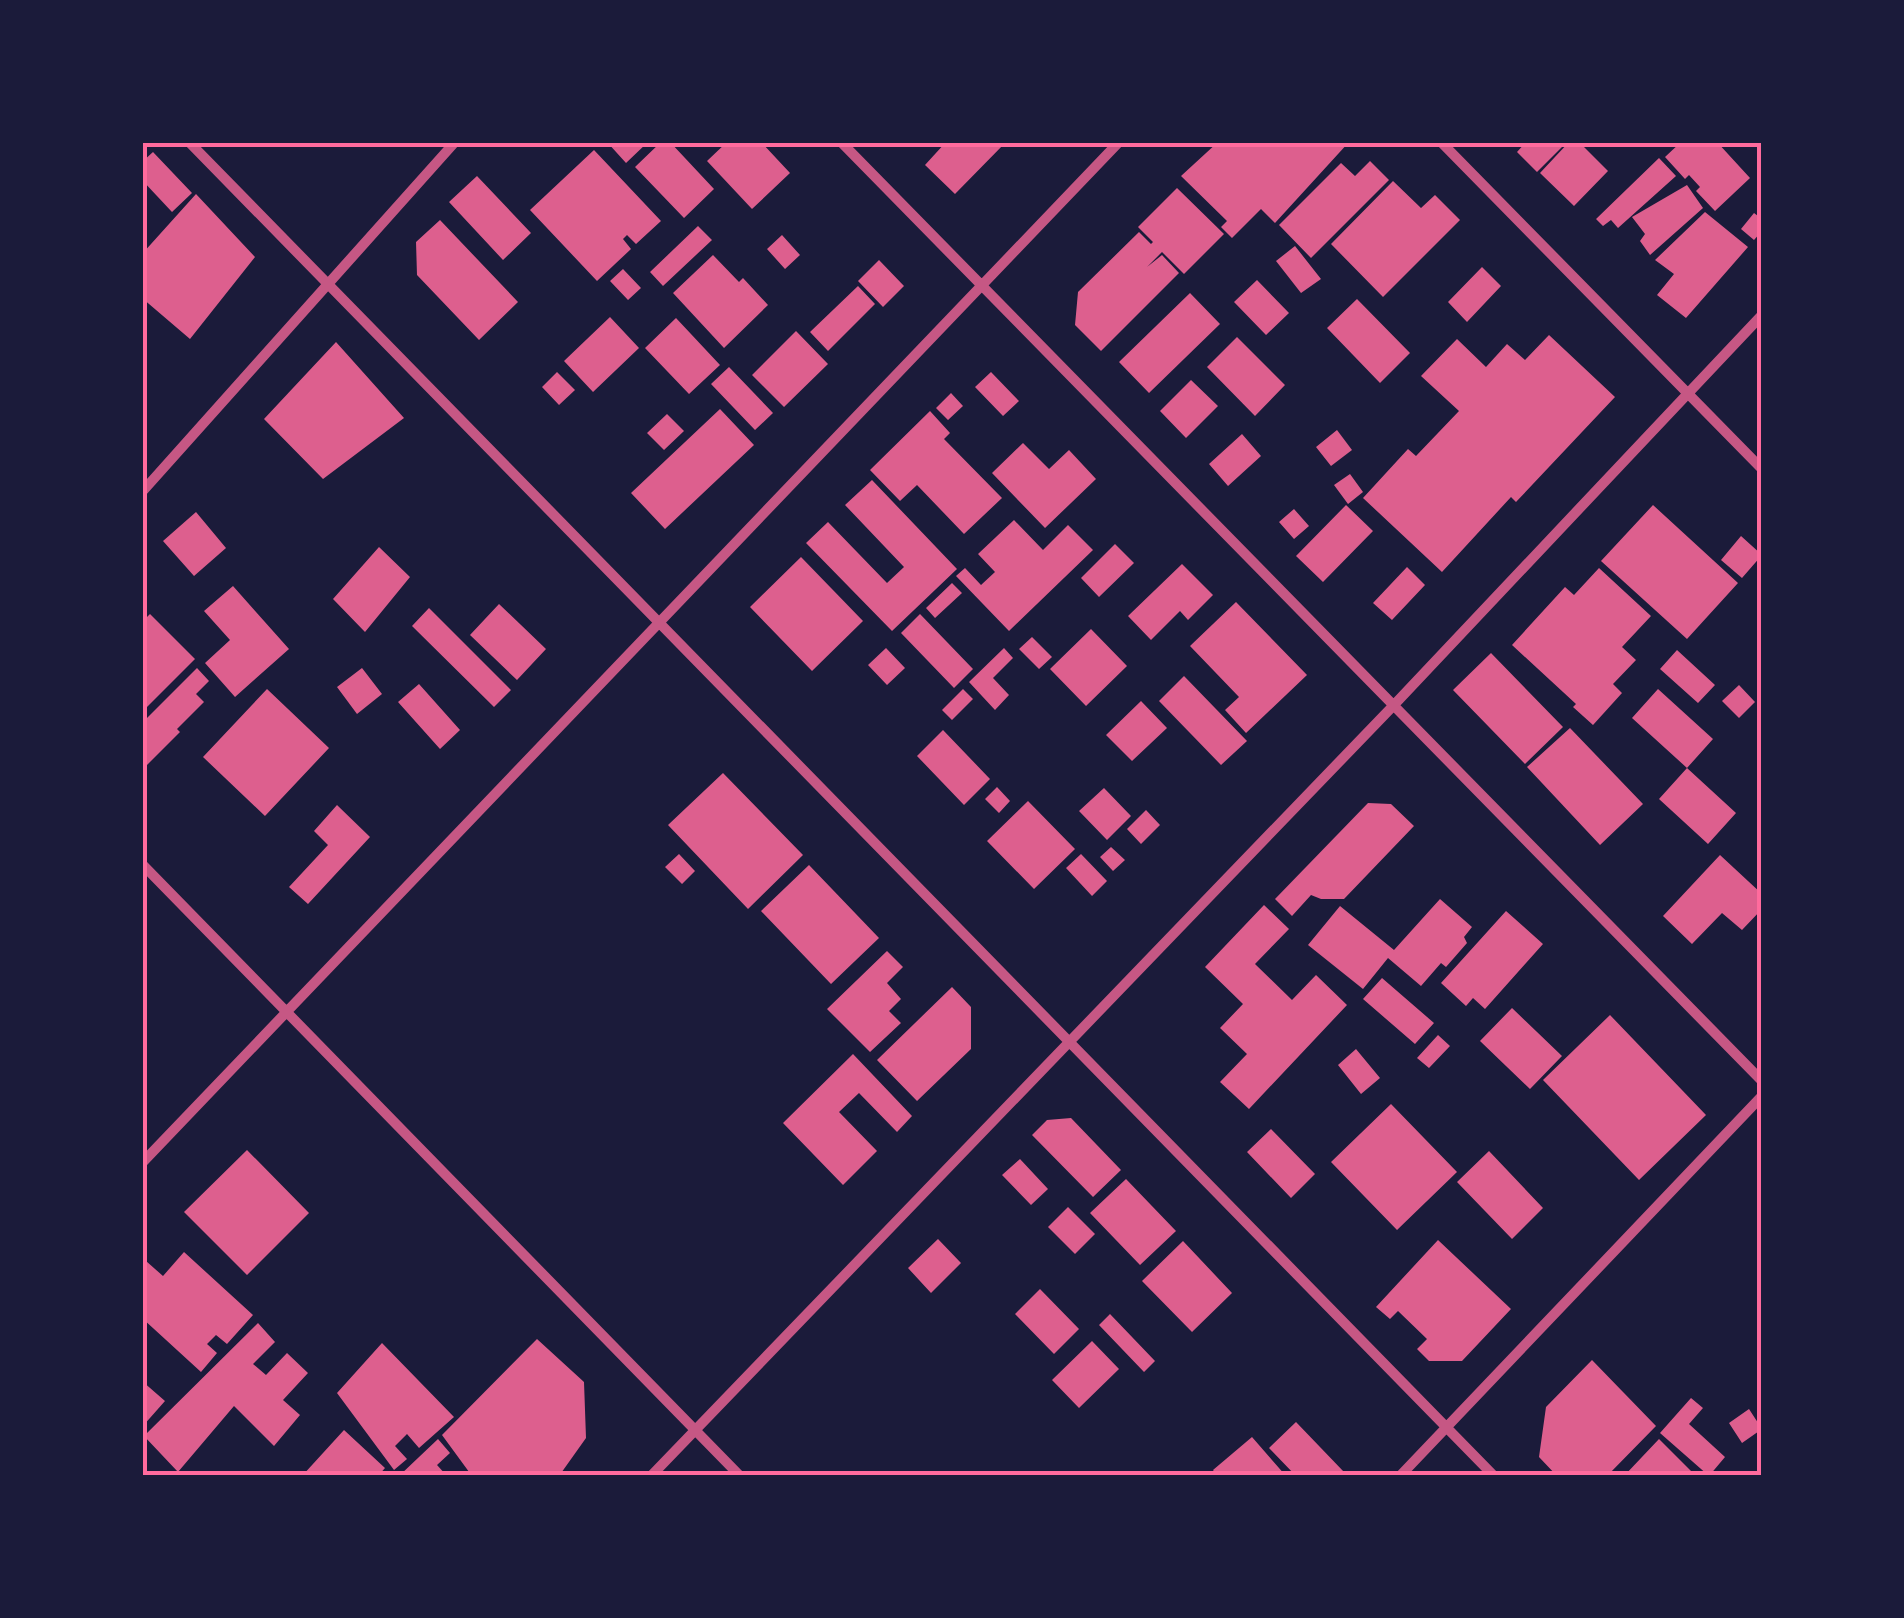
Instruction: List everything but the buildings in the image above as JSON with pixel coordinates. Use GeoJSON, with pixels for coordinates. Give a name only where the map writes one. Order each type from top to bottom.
{"type":"FeatureCollection","features":[{"type":"Feature","properties":{"kind":"street"},"geometry":{"type":"LineString","coordinates":[[189,142],[1494,1476]]}},
{"type":"Feature","properties":{"kind":"street"},"geometry":{"type":"LineString","coordinates":[[142,492],[455,142]]}},
{"type":"Feature","properties":{"kind":"street"},"geometry":{"type":"LineString","coordinates":[[841,142],[1762,1081]]}},
{"type":"Feature","properties":{"kind":"street"},"geometry":{"type":"LineString","coordinates":[[142,1163],[1119,142]]}},
{"type":"Feature","properties":{"kind":"street"},"geometry":{"type":"LineString","coordinates":[[1441,142],[1762,469]]}},
{"type":"Feature","properties":{"kind":"street"},"geometry":{"type":"LineString","coordinates":[[652,1476],[1393,706],[1762,315]]}},
{"type":"Feature","properties":{"kind":"street"},"geometry":{"type":"LineString","coordinates":[[142,864],[740,1476]]}},
{"type":"Feature","properties":{"kind":"street"},"geometry":{"type":"LineString","coordinates":[[1400,1476],[1762,1096]]}}]}
